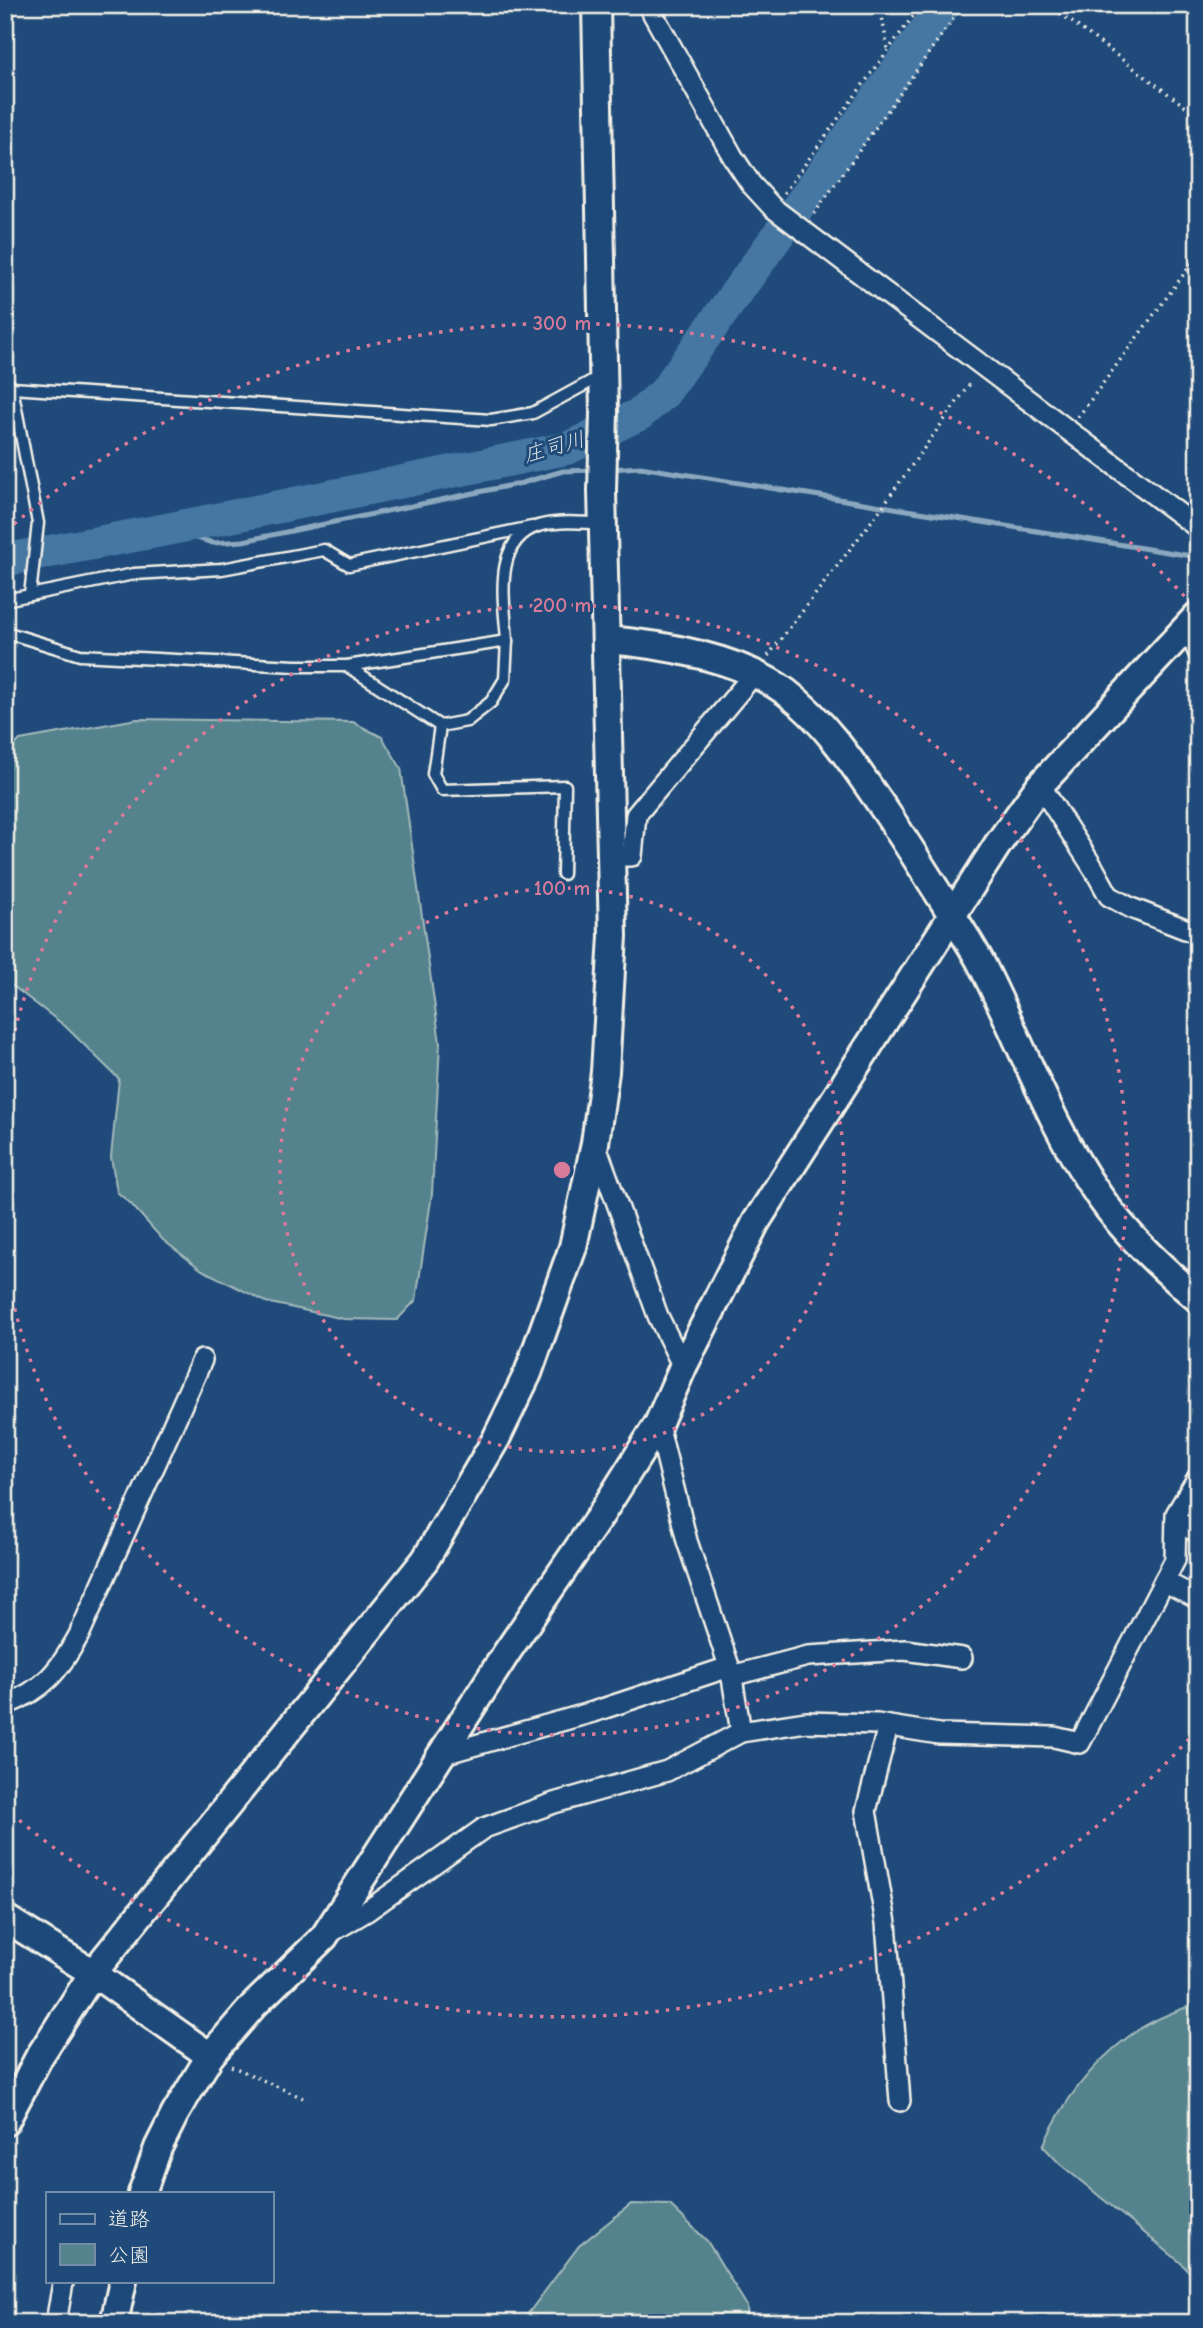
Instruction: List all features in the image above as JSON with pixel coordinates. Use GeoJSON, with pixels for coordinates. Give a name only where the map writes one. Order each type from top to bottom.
{"type":"FeatureCollection","features":[{"type":"Feature","properties":{"kind":"street"},"geometry":{"type":"LineString","coordinates":[[5,2122],[39,2057],[93,1973],[417,1570],[496,1439],[528,1373],[573,1247],[595,1143],[605,1072],[613,936],[602,491],[604,412],[596,5]]}},
{"type":"Feature","properties":{"kind":"street"},"geometry":{"type":"LineString","coordinates":[[648,5],[733,157],[751,184],[773,208],[1198,528]]}},
{"type":"Feature","properties":{"kind":"street"},"geometry":{"type":"LineString","coordinates":[[1193,620],[1198,652]]}},
{"type":"Feature","properties":{"kind":"street"},"geometry":{"type":"LineString","coordinates":[[324,1937],[658,1424],[683,1367],[756,1222],[998,844],[1040,785],[1193,620]]}},
{"type":"Feature","properties":{"kind":"street"},"geometry":{"type":"LineString","coordinates":[[606,640],[642,643],[692,653],[754,674],[785,691],[808,710],[838,742],[901,834],[978,958],[1068,1145],[1100,1197],[1129,1234],[1163,1269],[1198,1299]]}},
{"type":"Feature","properties":{"kind":"street"},"geometry":{"type":"LineString","coordinates":[[611,856],[632,856],[636,815],[754,674]]}},
{"type":"Feature","properties":{"kind":"street"},"geometry":{"type":"LineString","coordinates":[[1040,785],[1109,896],[1131,908],[1198,934]]}},
{"type":"Feature","properties":{"kind":"street"},"geometry":{"type":"LineString","coordinates":[[595,1143],[658,1316],[683,1367]]}},
{"type":"Feature","properties":{"kind":"street"},"geometry":{"type":"LineString","coordinates":[[5,1705],[28,1696],[65,1660],[79,1635],[202,1360]]}},
{"type":"Feature","properties":{"kind":"street"},"geometry":{"type":"LineString","coordinates":[[658,1424],[687,1541],[730,1672],[741,1732]]}},
{"type":"Feature","properties":{"kind":"street"},"geometry":{"type":"LineString","coordinates":[[142,2192],[158,2148],[209,2056],[254,2005],[324,1937],[367,1911],[484,1828],[554,1803],[667,1771],[741,1732],[806,1722],[888,1726],[939,1734],[1054,1737],[1080,1743],[1175,1560],[1176,1514],[1198,1476]]}},
{"type":"Feature","properties":{"kind":"street"},"geometry":{"type":"LineString","coordinates":[[1176,1521],[1198,1533]]}},
{"type":"Feature","properties":{"kind":"street"},"geometry":{"type":"LineString","coordinates":[[1164,1581],[1198,1599]]}},
{"type":"Feature","properties":{"kind":"street"},"geometry":{"type":"LineString","coordinates":[[440,1755],[730,1672],[808,1656],[905,1650],[962,1658]]}},
{"type":"Feature","properties":{"kind":"street"},"geometry":{"type":"LineString","coordinates":[[888,1726],[866,1811],[886,1923],[900,2101]]}},
{"type":"Feature","properties":{"kind":"street"},"geometry":{"type":"LineString","coordinates":[[5,1918],[93,1973],[209,2056]]}},
{"type":"Feature","properties":{"kind":"street"},"geometry":{"type":"LineString","coordinates":[[114,2323],[123,2282]]}},
{"type":"Feature","properties":{"kind":"street"},"geometry":{"type":"LineString","coordinates":[[58,2323],[56,2322],[63,2283]]}},
{"type":"Feature","properties":{"kind":"lane"},"geometry":{"type":"LineString","coordinates":[[31,590],[38,523],[9,384],[491,420],[533,414],[603,375]]}},
{"type":"Feature","properties":{"kind":"lane"},"geometry":{"type":"LineString","coordinates":[[5,600],[31,590],[134,574],[222,569],[324,550],[349,565],[563,522],[603,523]]}},
{"type":"Feature","properties":{"kind":"lane"},"geometry":{"type":"LineString","coordinates":[[347,666],[440,726],[467,721],[491,702],[505,679],[507,641],[504,574],[509,551],[522,536],[536,527]]}},
{"type":"Feature","properties":{"kind":"lane"},"geometry":{"type":"LineString","coordinates":[[5,632],[80,655],[295,666],[347,666],[507,641]]}},
{"type":"Feature","properties":{"kind":"lane"},"geometry":{"type":"LineString","coordinates":[[440,726],[433,774],[442,790],[565,786],[563,874]]}},
{"type":"Feature","properties":{"kind":"path"},"geometry":{"type":"LineString","coordinates":[[880,5],[888,51]]}},
{"type":"Feature","properties":{"kind":"path"},"geometry":{"type":"LineString","coordinates":[[773,208],[921,5]]}},
{"type":"Feature","properties":{"kind":"path"},"geometry":{"type":"LineString","coordinates":[[803,230],[963,5]]}},
{"type":"Feature","properties":{"kind":"path"},"geometry":{"type":"LineString","coordinates":[[1049,5],[1198,116]]}},
{"type":"Feature","properties":{"kind":"path"},"geometry":{"type":"LineString","coordinates":[[1068,430],[1198,255]]}},
{"type":"Feature","properties":{"kind":"path"},"geometry":{"type":"LineString","coordinates":[[754,674],[877,514],[984,365]]}},
{"type":"Feature","properties":{"kind":"path"},"geometry":{"type":"LineString","coordinates":[[209,2056],[303,2098]]}},
{"type":"Feature","properties":{"kind":"green space"},"geometry":{"type":"Polygon","coordinates":[[[137,719],[353,722],[382,737],[401,768],[440,1043],[432,1194],[416,1300],[397,1320],[344,1319],[266,1302],[202,1270],[163,1240],[117,1192],[111,1157],[119,1079],[65,1026],[5,980],[5,755],[20,740],[137,719]]]}},
{"type":"Feature","properties":{"kind":"green space"},"geometry":{"type":"Polygon","coordinates":[[[1196,2004],[1198,2281],[1180,2262],[1060,2164],[1043,2146],[1068,2100],[1102,2060],[1135,2032],[1196,2004]]]}},
{"type":"Feature","properties":{"kind":"green space"},"geometry":{"type":"Polygon","coordinates":[[[631,2204],[670,2205],[707,2241],[747,2306],[748,2323],[521,2323],[579,2246],[631,2204]]]}},
{"type":"Feature","properties":{"kind":"waterway","name":"庄司川"},"geometry":{"type":"LineString","coordinates":[[5,560],[568,448],[640,414],[664,393],[944,5]]}},
{"type":"Feature","properties":{"kind":"waterway"},"geometry":{"type":"LineString","coordinates":[[610,469],[640,467],[1198,557]]}},
{"type":"Feature","properties":{"kind":"waterway"},"geometry":{"type":"LineString","coordinates":[[169,529],[213,543],[243,541],[522,483],[563,471],[596,470]]}}]}
